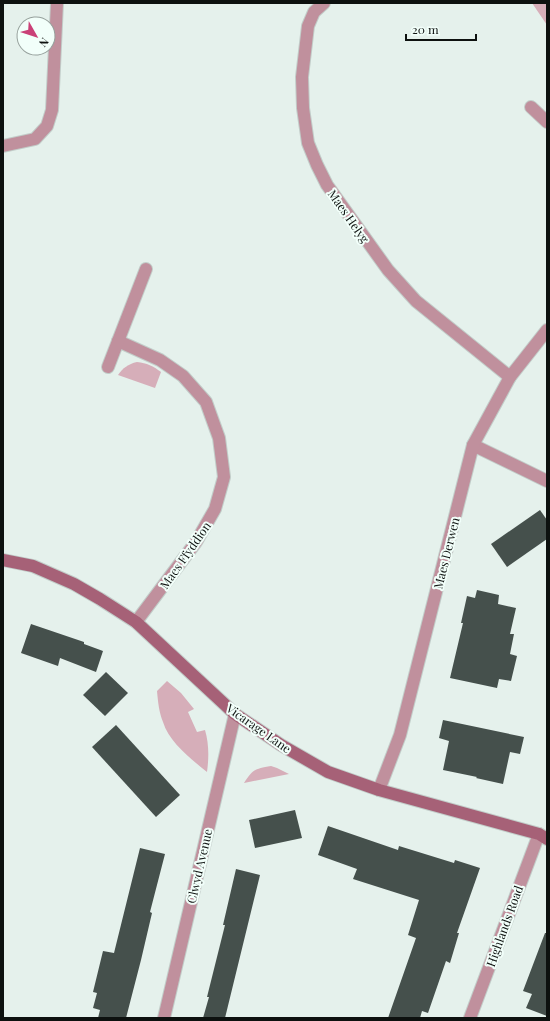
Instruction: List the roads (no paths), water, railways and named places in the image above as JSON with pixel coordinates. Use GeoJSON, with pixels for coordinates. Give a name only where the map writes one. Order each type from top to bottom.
{"type":"FeatureCollection","features":[{"type":"Feature","properties":{"kind":"street"},"geometry":{"type":"LineString","coordinates":[[3,146],[35,139],[48,126],[52,110],[57,3]]}},
{"type":"Feature","properties":{"kind":"street","name":"Maes Helyg"},"geometry":{"type":"LineString","coordinates":[[324,3],[314,12],[308,26],[302,77],[303,108],[308,143],[317,165],[327,185],[388,270],[402,286],[416,301],[510,377]]}},
{"type":"Feature","properties":{"kind":"street"},"geometry":{"type":"LineString","coordinates":[[531,107],[547,122]]}},
{"type":"Feature","properties":{"kind":"street"},"geometry":{"type":"LineString","coordinates":[[108,367],[146,269]]}},
{"type":"Feature","properties":{"kind":"street","name":"Maes Derwen"},"geometry":{"type":"LineString","coordinates":[[379,790],[400,735],[474,445],[510,377],[547,330]]}},
{"type":"Feature","properties":{"kind":"street","name":"Maes Ffyddion"},"geometry":{"type":"LineString","coordinates":[[118,341],[160,360],[183,376],[206,402],[219,438],[224,477],[215,509],[196,542],[136,622]]}},
{"type":"Feature","properties":{"kind":"street"},"geometry":{"type":"LineString","coordinates":[[474,445],[547,481]]}},
{"type":"Feature","properties":{"kind":"street","name":"Vicarage Lane"},"geometry":{"type":"LineString","coordinates":[[3,560],[33,566],[74,584],[136,622],[235,714],[281,746],[328,772],[379,790],[543,836]]}},
{"type":"Feature","properties":{"kind":"street","name":"Clwyd Avenue"},"geometry":{"type":"LineString","coordinates":[[164,1018],[235,714]]}},
{"type":"Feature","properties":{"kind":"street","name":"Highlands Road"},"geometry":{"type":"LineString","coordinates":[[470,1018],[543,836]]}}]}
